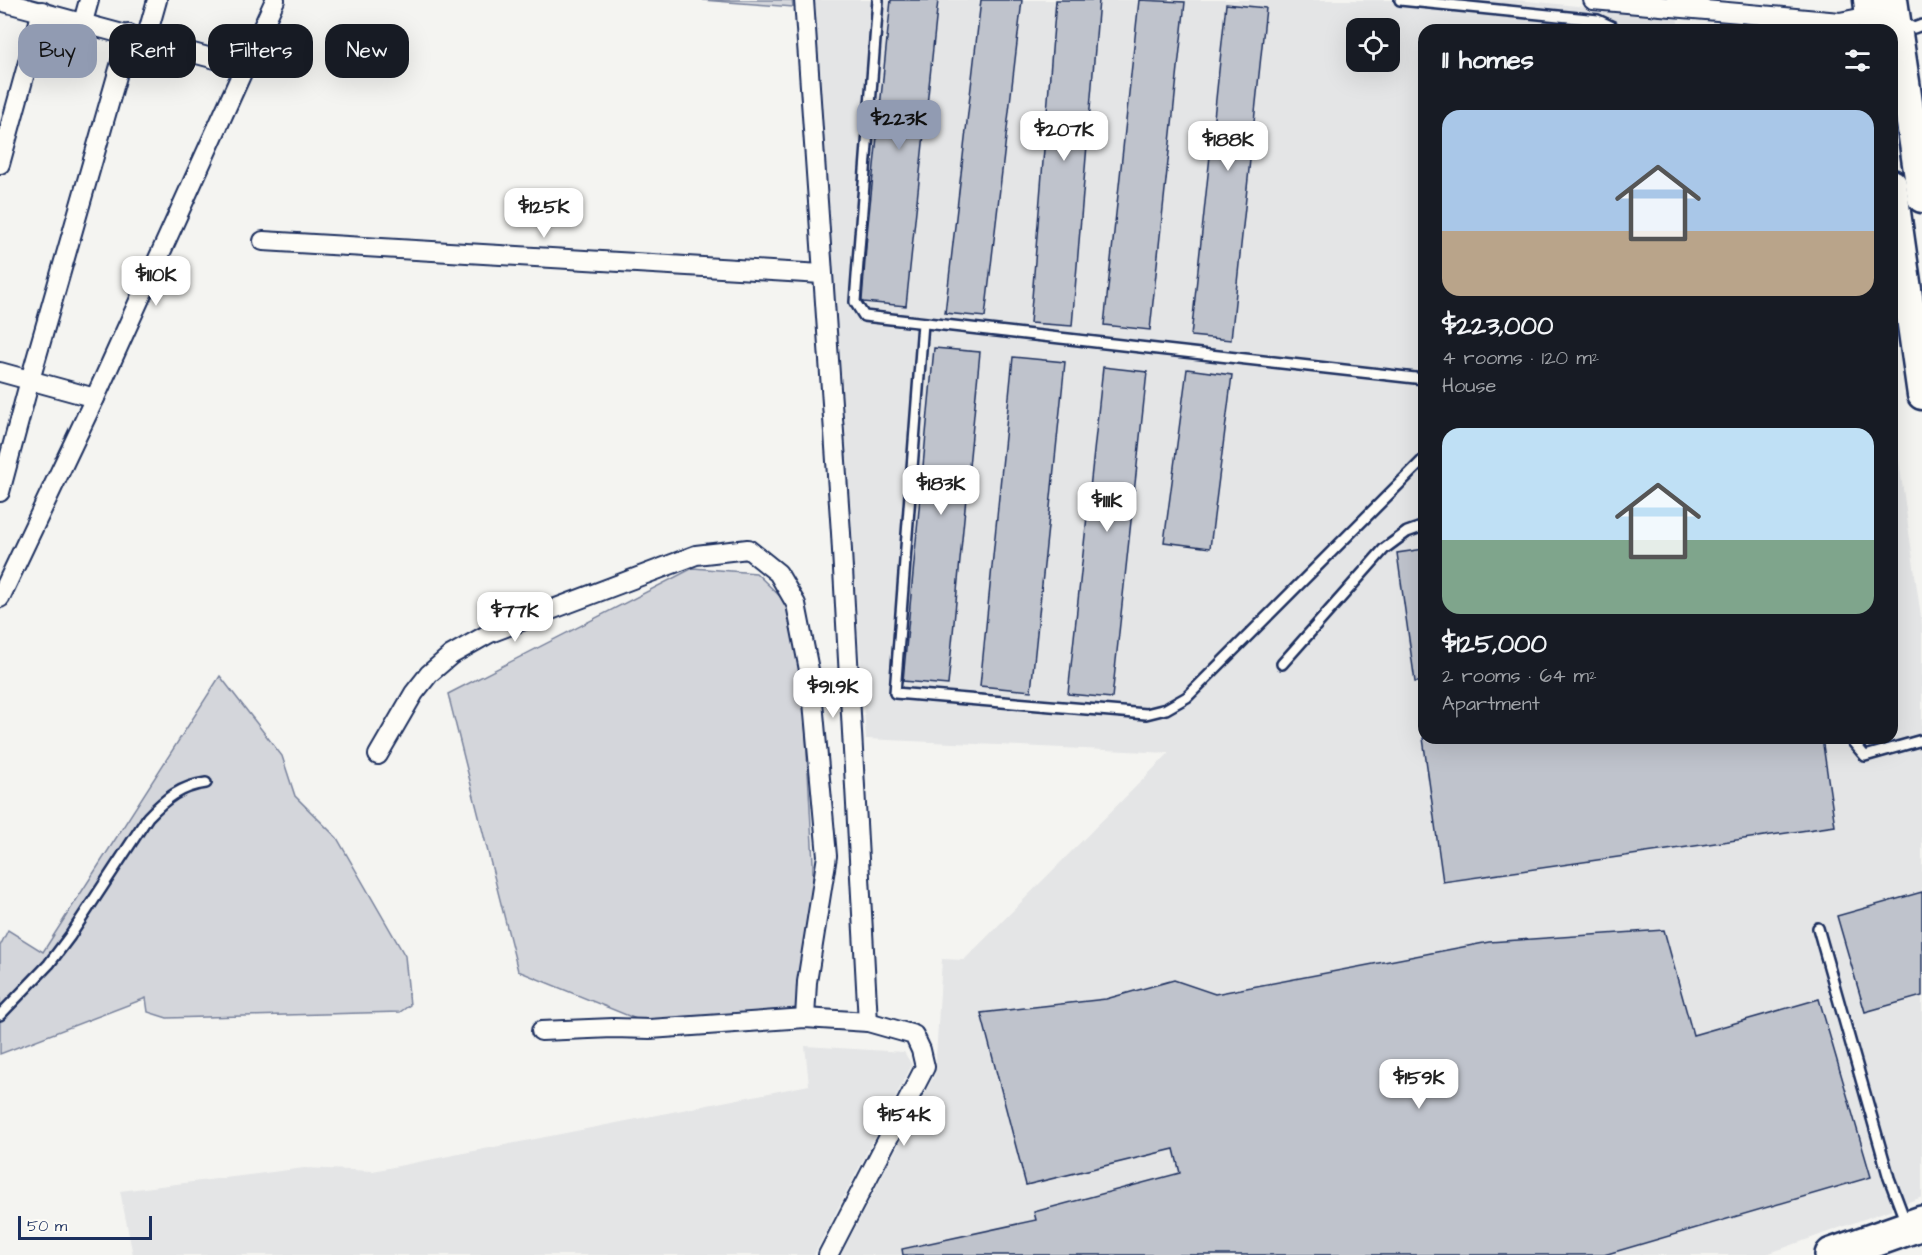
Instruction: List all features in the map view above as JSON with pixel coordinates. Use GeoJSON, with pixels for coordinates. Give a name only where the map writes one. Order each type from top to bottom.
{"type":"FeatureCollection","features":[{"type":"Feature","properties":{"kind":"highway"},"geometry":{"type":"LineString","coordinates":[[1832,1255],[1915,1226]]}},
{"type":"Feature","properties":{"kind":"main road"},"geometry":{"type":"LineString","coordinates":[[1898,73],[1922,198]]}},
{"type":"Feature","properties":{"kind":"main road"},"geometry":{"type":"LineString","coordinates":[[1898,226],[1922,395]]}},
{"type":"Feature","properties":{"kind":"street"},"geometry":{"type":"LineString","coordinates":[[83,22],[89,0]]}},
{"type":"Feature","properties":{"kind":"street"},"geometry":{"type":"LineString","coordinates":[[144,24],[157,0]]}},
{"type":"Feature","properties":{"kind":"street"},"geometry":{"type":"LineString","coordinates":[[264,24],[275,0]]}},
{"type":"Feature","properties":{"kind":"street"},"geometry":{"type":"LineString","coordinates":[[804,0],[841,533],[868,1022]]}},
{"type":"Feature","properties":{"kind":"street"},"geometry":{"type":"LineString","coordinates":[[1593,0],[1840,22],[1887,15]]}},
{"type":"Feature","properties":{"kind":"street"},"geometry":{"type":"LineString","coordinates":[[11,2],[109,29]]}},
{"type":"Feature","properties":{"kind":"street"},"geometry":{"type":"LineString","coordinates":[[0,164],[42,11]]}},
{"type":"Feature","properties":{"kind":"street"},"geometry":{"type":"LineString","coordinates":[[0,492],[30,380],[124,78]]}},
{"type":"Feature","properties":{"kind":"street"},"geometry":{"type":"LineString","coordinates":[[0,598],[95,398],[240,78]]}},
{"type":"Feature","properties":{"kind":"street"},"geometry":{"type":"LineString","coordinates":[[263,241],[822,273]]}},
{"type":"Feature","properties":{"kind":"street"},"geometry":{"type":"LineString","coordinates":[[0,372],[95,398]]}},
{"type":"Feature","properties":{"kind":"street"},"geometry":{"type":"LineString","coordinates":[[378,755],[414,693],[429,674],[451,655],[511,625],[696,555],[748,549],[778,573],[796,604],[812,680],[827,856],[812,947],[805,1018]]}},
{"type":"Feature","properties":{"kind":"street"},"geometry":{"type":"LineString","coordinates":[[541,1031],[650,1029],[805,1018],[868,1022],[914,1035],[925,1067],[828,1255]]}},
{"type":"Feature","properties":{"kind":"lane"},"geometry":{"type":"LineString","coordinates":[[878,0],[855,302],[864,316],[1418,378]]}},
{"type":"Feature","properties":{"kind":"lane"},"geometry":{"type":"LineString","coordinates":[[1400,0],[1598,20],[1607,24]]}},
{"type":"Feature","properties":{"kind":"lane"},"geometry":{"type":"LineString","coordinates":[[923,323],[895,693],[1146,714],[1166,709],[1187,698],[1418,465]]}},
{"type":"Feature","properties":{"kind":"lane"},"geometry":{"type":"LineString","coordinates":[[1282,664],[1384,549],[1407,532],[1418,527]]}},
{"type":"Feature","properties":{"kind":"lane"},"geometry":{"type":"LineString","coordinates":[[1855,744],[1865,756],[1922,740]]}},
{"type":"Feature","properties":{"kind":"lane"},"geometry":{"type":"LineString","coordinates":[[0,1015],[49,964],[148,817],[162,801],[191,785],[206,783]]}},
{"type":"Feature","properties":{"kind":"lane"},"geometry":{"type":"LineString","coordinates":[[1818,928],[1889,1178],[1915,1226]]}},
{"type":"Feature","properties":{"kind":"shaded area"},"geometry":{"type":"Polygon","coordinates":[[[702,0],[792,0],[793,7],[702,0]]]}},
{"type":"Feature","properties":{"kind":"shaded area"},"geometry":{"type":"Polygon","coordinates":[[[813,0],[1516,0],[1677,16],[1678,24],[1418,24],[1418,744],[1898,744],[1898,454],[1922,624],[1922,1197],[1906,1203],[1904,1198],[1890,1203],[1892,1209],[1764,1255],[841,1255],[935,1074],[942,959],[964,960],[1169,753],[866,739],[813,0]]]}},
{"type":"Feature","properties":{"kind":"shaded area"},"geometry":{"type":"Polygon","coordinates":[[[693,568],[756,573],[787,603],[803,682],[813,862],[811,1016],[656,1027],[518,971],[448,694],[693,568]]]}},
{"type":"Feature","properties":{"kind":"shaded area"},"geometry":{"type":"Polygon","coordinates":[[[220,676],[282,756],[295,796],[337,838],[405,956],[410,1005],[400,1012],[167,1018],[148,1012],[146,998],[0,1054],[0,946],[8,930],[43,952],[220,676]]]}},
{"type":"Feature","properties":{"kind":"shaded area"},"geometry":{"type":"Polygon","coordinates":[[[805,1046],[904,1052],[912,1065],[814,1255],[133,1255],[120,1191],[304,1168],[373,1171],[809,1085],[805,1046]]]}},
{"type":"Feature","properties":{"kind":"building"},"geometry":{"type":"Polygon","coordinates":[[[891,0],[938,0],[906,306],[863,302],[862,300],[891,0]]]}},
{"type":"Feature","properties":{"kind":"building"},"geometry":{"type":"Polygon","coordinates":[[[981,0],[1022,0],[985,317],[945,313],[981,0]]]}},
{"type":"Feature","properties":{"kind":"building"},"geometry":{"type":"Polygon","coordinates":[[[1056,0],[1099,0],[1072,326],[1030,323],[1056,0]]]}},
{"type":"Feature","properties":{"kind":"building"},"geometry":{"type":"Polygon","coordinates":[[[1139,0],[1185,2],[1150,330],[1104,325],[1139,0]]]}},
{"type":"Feature","properties":{"kind":"building"},"geometry":{"type":"Polygon","coordinates":[[[1226,4],[1266,8],[1231,340],[1191,336],[1226,4]]]}},
{"type":"Feature","properties":{"kind":"building"},"geometry":{"type":"Polygon","coordinates":[[[934,348],[980,352],[948,685],[903,681],[934,348]]]}},
{"type":"Feature","properties":{"kind":"building"},"geometry":{"type":"Polygon","coordinates":[[[1013,357],[1065,362],[1031,691],[980,686],[1013,357]]]}},
{"type":"Feature","properties":{"kind":"building"},"geometry":{"type":"Polygon","coordinates":[[[1103,367],[1147,372],[1112,698],[1068,694],[1103,367]]]}},
{"type":"Feature","properties":{"kind":"building"},"geometry":{"type":"Polygon","coordinates":[[[1187,369],[1232,375],[1210,548],[1164,542],[1187,369]]]}},
{"type":"Feature","properties":{"kind":"building"},"geometry":{"type":"Polygon","coordinates":[[[1418,550],[1418,682],[1415,682],[1397,553],[1418,550]]]}},
{"type":"Feature","properties":{"kind":"building"},"geometry":{"type":"Polygon","coordinates":[[[1424,744],[1823,744],[1835,826],[1443,882],[1424,744]]]}},
{"type":"Feature","properties":{"kind":"building"},"geometry":{"type":"Polygon","coordinates":[[[1922,892],[1922,996],[1865,1012],[1837,916],[1922,892]]]}},
{"type":"Feature","properties":{"kind":"building"},"geometry":{"type":"Polygon","coordinates":[[[1664,930],[1693,1035],[1819,999],[1871,1177],[1604,1255],[903,1255],[902,1249],[1036,1220],[1034,1212],[1180,1173],[1174,1149],[1026,1185],[981,1013],[1106,999],[1174,980],[1215,994],[1489,942],[1664,930]]]}}]}
